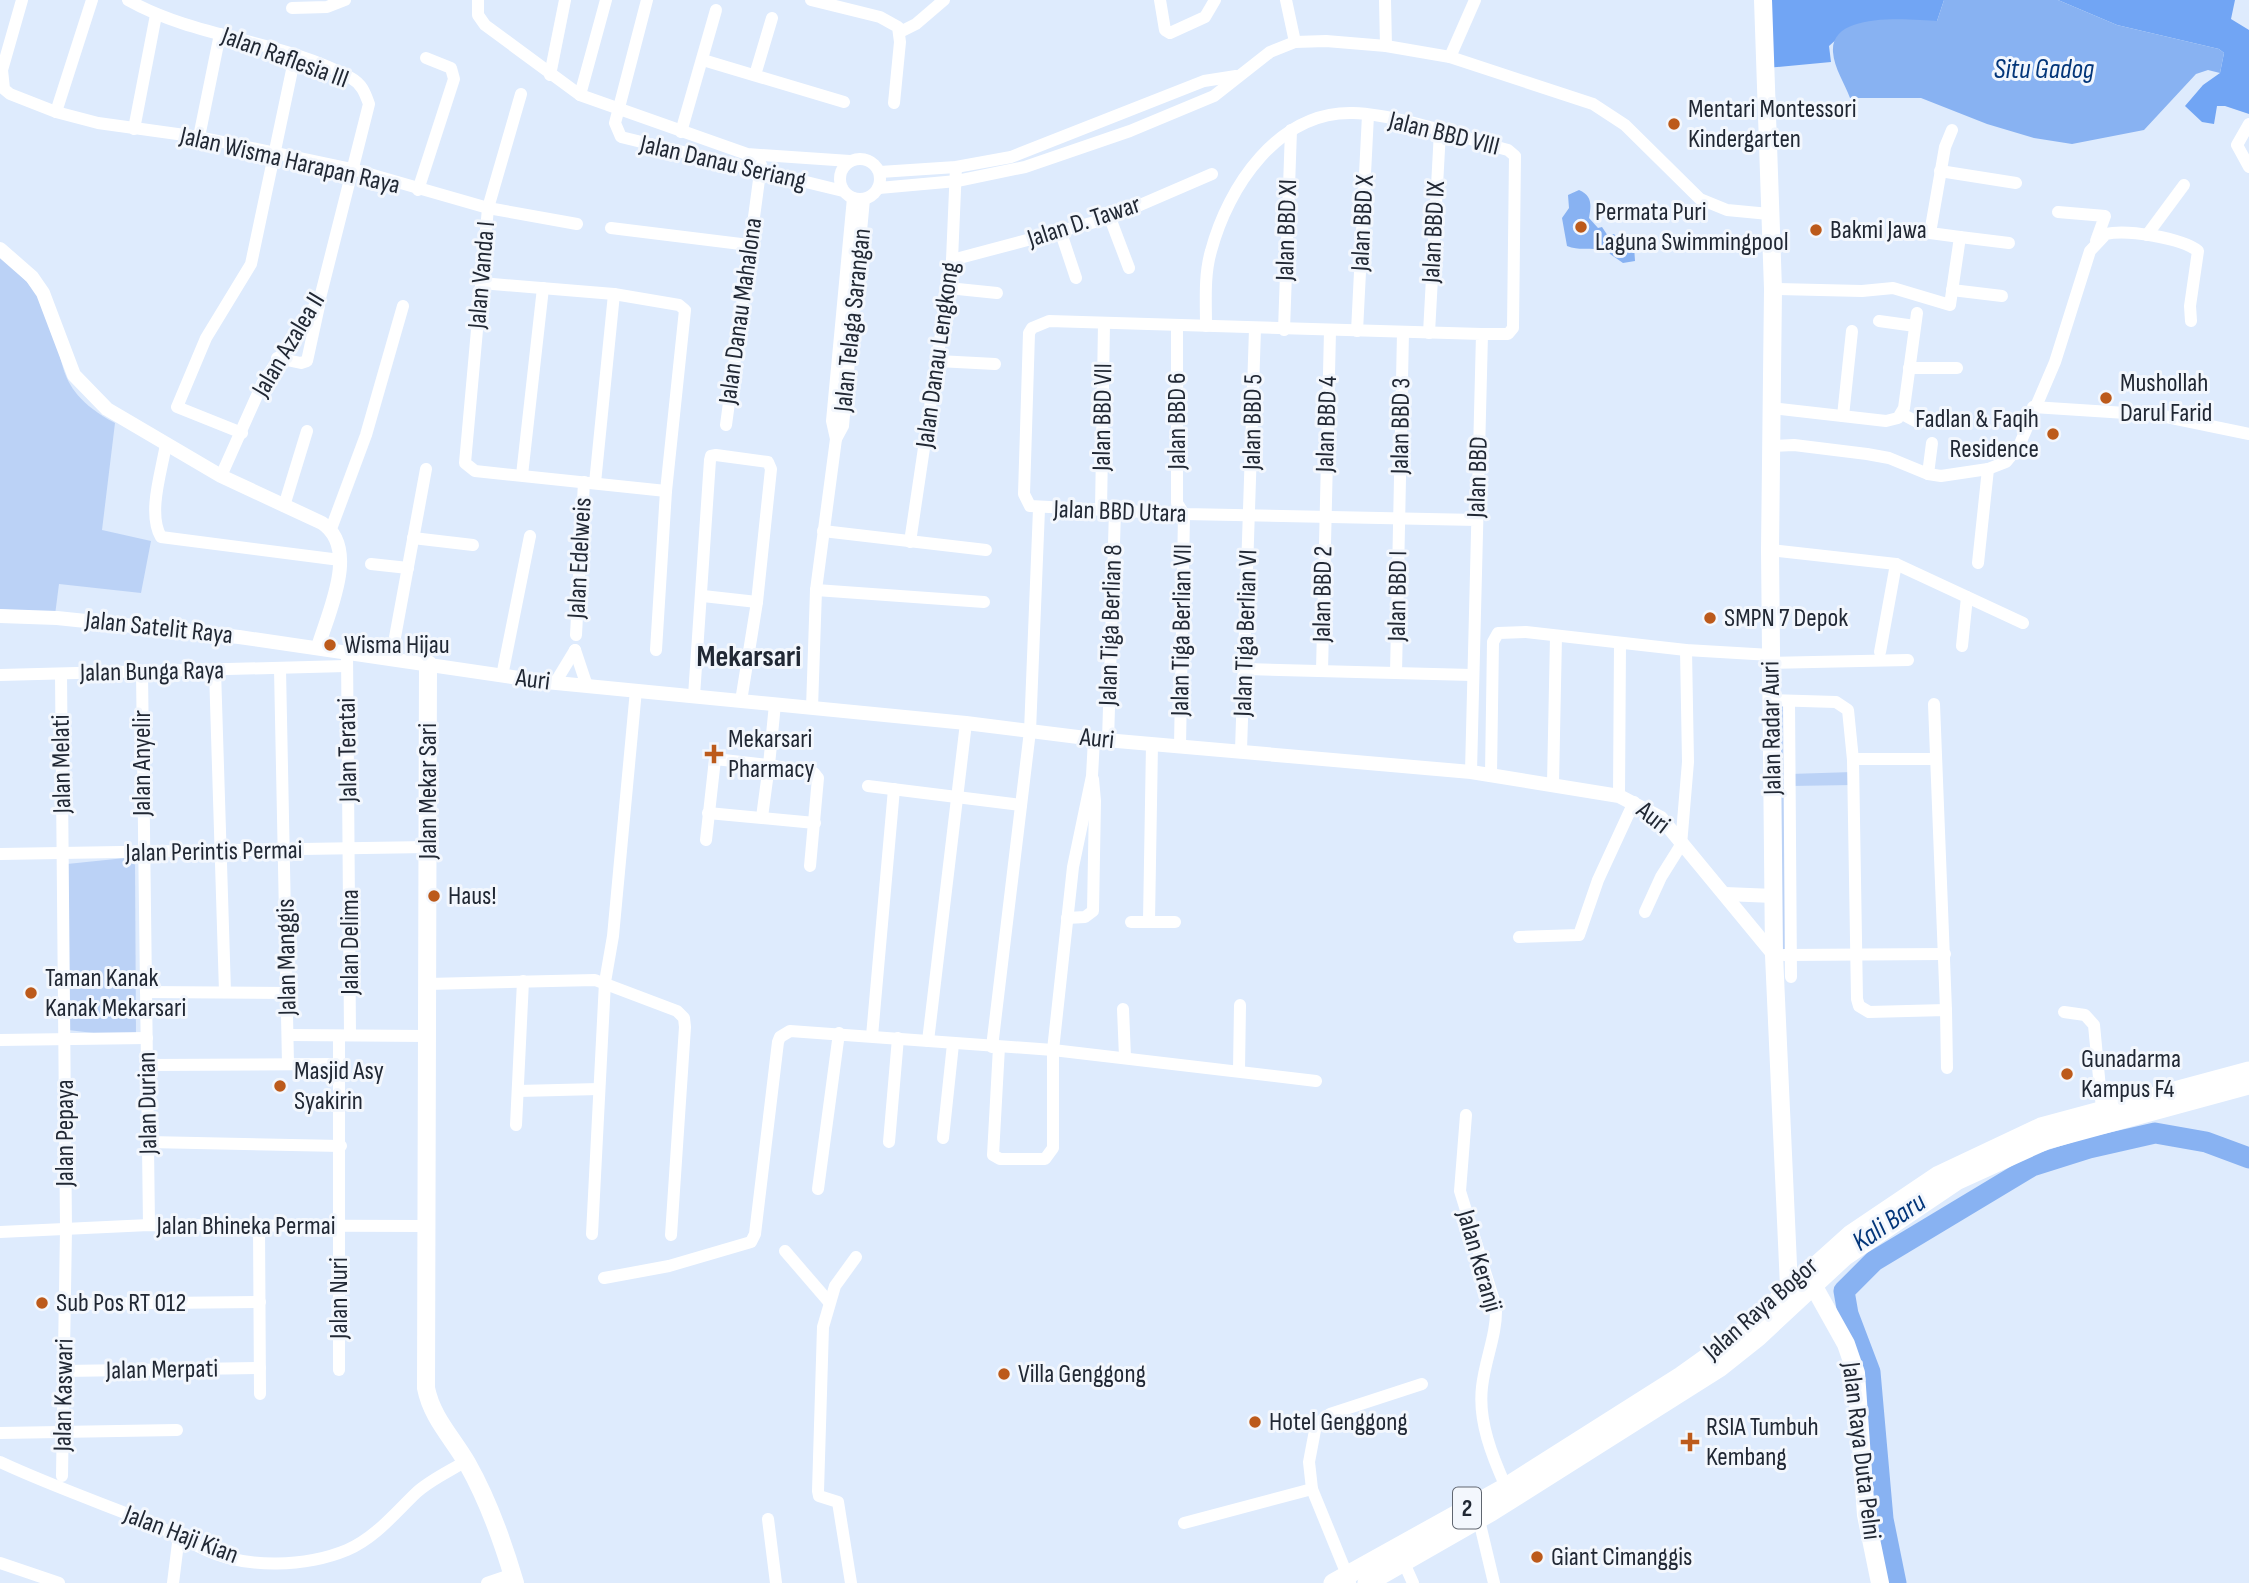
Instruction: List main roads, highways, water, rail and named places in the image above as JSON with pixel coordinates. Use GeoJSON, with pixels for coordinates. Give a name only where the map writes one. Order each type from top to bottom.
{"type":"FeatureCollection","features":[{"type":"Feature","properties":{"kind":"highway","name":"Jalan Raya Bogor"},"geometry":{"type":"LineString","coordinates":[[1344,1581],[1735,1356],[1813,1285],[1879,1231],[1986,1165],[2046,1140],[2223,1084],[2249,1071]]}},
{"type":"Feature","properties":{"kind":"highway","name":"Jalan Raya Bogor"},"geometry":{"type":"LineString","coordinates":[[1367,1583],[1479,1520],[1638,1411],[1717,1352],[1850,1235],[1939,1175],[2024,1134],[2102,1109],[2223,1084],[2249,1085]]}},
{"type":"Feature","properties":{"kind":"main road","name":"Jalan Radar Auri"},"geometry":{"type":"LineString","coordinates":[[1763,0],[1773,289],[1771,658],[1780,701],[1774,896],[1783,955],[1789,1287]]}},
{"type":"Feature","properties":{"kind":"main road","name":"Jalan Mekar Sari"},"geometry":{"type":"LineString","coordinates":[[428,664],[425,1388],[430,1408],[466,1461],[482,1493],[514,1578]]}},
{"type":"Feature","properties":{"kind":"main road","name":"Jalan Raya Duta Pelni"},"geometry":{"type":"LineString","coordinates":[[1813,1285],[1846,1344],[1856,1374],[1866,1515],[1880,1583]]}},
{"type":"Feature","properties":{"kind":"water","name":"Situ Gadog"},"geometry":{"type":"Polygon","coordinates":[[[1944,0],[2058,0],[2117,25],[2219,49],[2224,53],[2220,73],[2208,70],[2196,74],[2144,130],[2072,144],[2034,138],[1987,124],[1921,98],[1850,98],[1833,52],[1836,39],[1845,29],[1875,20],[1937,21],[1944,0]]]}},
{"type":"Feature","properties":{"kind":"water","name":"Permata Puri Laguna Swimmingpool"},"geometry":{"type":"Polygon","coordinates":[[[1579,190],[1589,198],[1589,218],[1598,228],[1602,227],[1608,236],[1614,234],[1620,241],[1634,246],[1635,261],[1623,263],[1610,254],[1605,244],[1600,250],[1567,246],[1562,218],[1569,208],[1568,195],[1579,190]]]}},
{"type":"Feature","properties":{"kind":"waterway","name":"Kali Baru"},"geometry":{"type":"LineString","coordinates":[[1896,1583],[1883,1519],[1870,1372],[1848,1314],[1844,1291],[1874,1261],[2032,1166],[2089,1148],[2155,1133],[2206,1142],[2249,1158]]}},
{"type":"Feature","properties":{"kind":"place","name":"Mentari Montessori Kindergarten"},"geometry":{"type":"Point","coordinates":[1674,124]}},
{"type":"Feature","properties":{"kind":"place","name":"Permata Puri Laguna Swimmingpool"},"geometry":{"type":"Point","coordinates":[1581,227]}},
{"type":"Feature","properties":{"kind":"place","name":"Bakmi Jawa"},"geometry":{"type":"Point","coordinates":[1816,230]}},
{"type":"Feature","properties":{"kind":"place","name":"Mushollah Darul Farid"},"geometry":{"type":"Point","coordinates":[2106,398]}},
{"type":"Feature","properties":{"kind":"place","name":"Fadlan & Faqih Residence"},"geometry":{"type":"Point","coordinates":[2053,434]}},
{"type":"Feature","properties":{"kind":"place","name":"SMPN 7 Depok"},"geometry":{"type":"Point","coordinates":[1710,618]}},
{"type":"Feature","properties":{"kind":"place","name":"Wisma Hijau"},"geometry":{"type":"Point","coordinates":[330,645]}},
{"type":"Feature","properties":{"kind":"place","name":"Mekarsari Pharmacy"},"geometry":{"type":"Point","coordinates":[714,754]}},
{"type":"Feature","properties":{"kind":"place","name":"Haus!"},"geometry":{"type":"Point","coordinates":[434,896]}},
{"type":"Feature","properties":{"kind":"place","name":"Taman Kanak Kanak Mekarsari"},"geometry":{"type":"Point","coordinates":[31,993]}},
{"type":"Feature","properties":{"kind":"place","name":"Gunadarma Kampus F4"},"geometry":{"type":"Point","coordinates":[2067,1074]}},
{"type":"Feature","properties":{"kind":"place","name":"Masjid Asy Syakirin"},"geometry":{"type":"Point","coordinates":[280,1086]}},
{"type":"Feature","properties":{"kind":"place","name":"Sub Pos RT 012"},"geometry":{"type":"Point","coordinates":[42,1303]}},
{"type":"Feature","properties":{"kind":"place","name":"Villa Genggong"},"geometry":{"type":"Point","coordinates":[1004,1374]}},
{"type":"Feature","properties":{"kind":"place","name":"Hotel Genggong"},"geometry":{"type":"Point","coordinates":[1255,1422]}},
{"type":"Feature","properties":{"kind":"place","name":"RSIA Tumbuh Kembang"},"geometry":{"type":"Point","coordinates":[1690,1442]}},
{"type":"Feature","properties":{"kind":"place","name":"Giant Cimanggis"},"geometry":{"type":"Point","coordinates":[1537,1557]}},
{"type":"Feature","properties":{"kind":"district","name":"Mekarsari"},"geometry":{"type":"Point","coordinates":[749,657]}}]}
